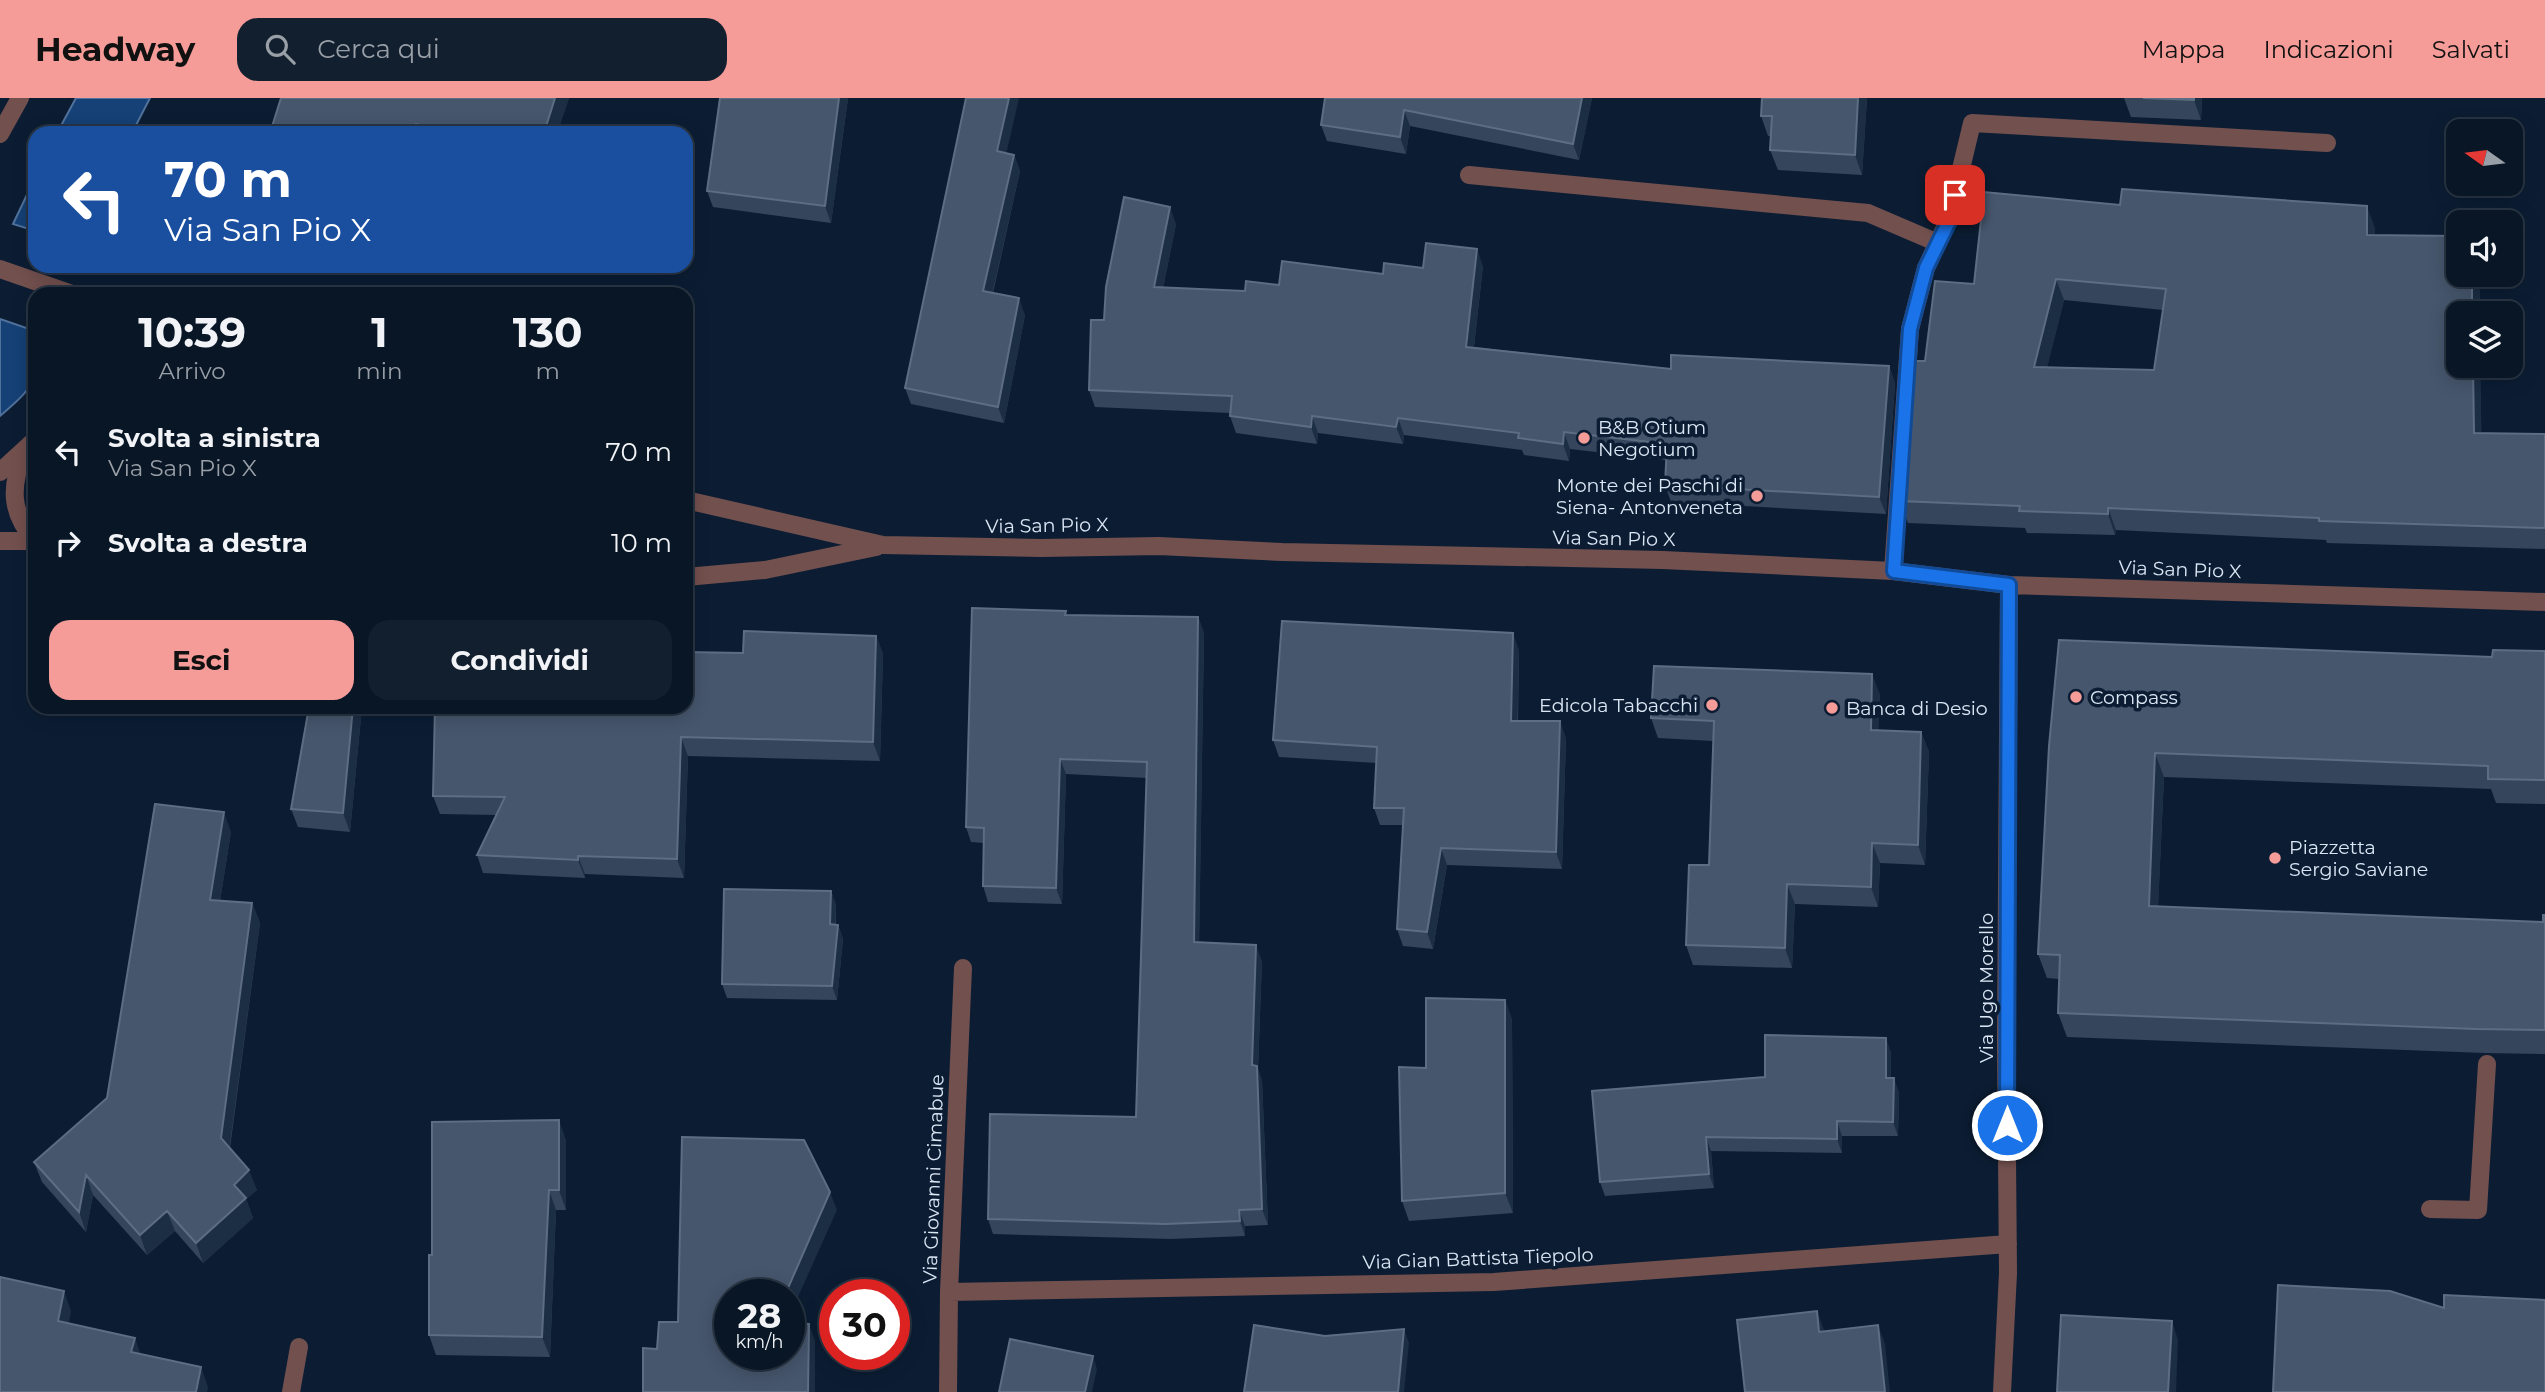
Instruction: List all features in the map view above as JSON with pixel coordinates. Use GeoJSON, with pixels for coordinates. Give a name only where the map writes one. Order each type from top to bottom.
{"type":"FeatureCollection","features":[{"type":"Feature","properties":{"kind":"street"},"geometry":{"type":"LineString","coordinates":[[0,134],[20,98]]}},
{"type":"Feature","properties":{"kind":"street"},"geometry":{"type":"LineString","coordinates":[[1894,571],[1910,329],[1926,268],[1950,219],[1972,124],[2327,143]]}},
{"type":"Feature","properties":{"kind":"street"},"geometry":{"type":"LineString","coordinates":[[1469,176],[1868,213],[1938,243]]}},
{"type":"Feature","properties":{"kind":"street"},"geometry":{"type":"LineString","coordinates":[[0,269],[52,287]]}},
{"type":"Feature","properties":{"kind":"street"},"geometry":{"type":"LineString","coordinates":[[0,472],[28,447]]}},
{"type":"Feature","properties":{"kind":"street"},"geometry":{"type":"LineString","coordinates":[[28,448],[15,480],[15,500],[28,531]]}},
{"type":"Feature","properties":{"kind":"street","name":"Via San Pio X"},"geometry":{"type":"LineString","coordinates":[[693,502],[883,545],[1041,548],[1159,546],[1282,552],[1663,560],[1894,571],[2009,585],[2545,602]]}},
{"type":"Feature","properties":{"kind":"street"},"geometry":{"type":"LineString","coordinates":[[0,541],[28,541]]}},
{"type":"Feature","properties":{"kind":"street"},"geometry":{"type":"LineString","coordinates":[[693,576],[765,570],[883,545]]}},
{"type":"Feature","properties":{"kind":"street","name":"Via Ugo Morello"},"geometry":{"type":"LineString","coordinates":[[2002,1392],[2008,1244],[2009,585]]}},
{"type":"Feature","properties":{"kind":"street","name":"Via Giovanni Cimabue"},"geometry":{"type":"LineString","coordinates":[[948,1392],[949,1292],[962,968]]}},
{"type":"Feature","properties":{"kind":"street"},"geometry":{"type":"LineString","coordinates":[[2430,1209],[2478,1210],[2487,1064]]}},
{"type":"Feature","properties":{"kind":"street","name":"Via Gian Battista Tiepolo"},"geometry":{"type":"LineString","coordinates":[[949,1292],[1494,1282],[2008,1244]]}},
{"type":"Feature","properties":{"kind":"street"},"geometry":{"type":"LineString","coordinates":[[290,1392],[299,1347]]}},
{"type":"Feature","properties":{"kind":"water"},"geometry":{"type":"Polygon","coordinates":[[[76,98],[150,98],[136,126],[61,126],[76,98]]]}},
{"type":"Feature","properties":{"kind":"water"},"geometry":{"type":"Polygon","coordinates":[[[28,193],[28,229],[13,224],[28,193]]]}},
{"type":"Feature","properties":{"kind":"water"},"geometry":{"type":"Polygon","coordinates":[[[0,319],[28,329],[28,389],[0,416],[0,319]]]}},
{"type":"Feature","properties":{"kind":"building"},"geometry":{"type":"Polygon","coordinates":[[[281,98],[555,98],[546,126],[272,126],[281,98]]]}},
{"type":"Feature","properties":{"kind":"building"},"geometry":{"type":"Polygon","coordinates":[[[720,98],[839,98],[825,206],[707,191],[720,98]]]}},
{"type":"Feature","properties":{"kind":"building"},"geometry":{"type":"Polygon","coordinates":[[[966,98],[1009,98],[997,151],[1014,155],[983,291],[1019,298],[998,407],[905,388],[966,98]]]}},
{"type":"Feature","properties":{"kind":"building"},"geometry":{"type":"Polygon","coordinates":[[[1325,98],[1582,98],[1573,144],[1404,110],[1400,137],[1321,125],[1325,98]]]}},
{"type":"Feature","properties":{"kind":"building"},"geometry":{"type":"Polygon","coordinates":[[[1762,98],[1858,98],[1855,155],[1770,150],[1772,116],[1761,116],[1762,98]]]}},
{"type":"Feature","properties":{"kind":"building"},"geometry":{"type":"Polygon","coordinates":[[[2143,98],[2194,98],[2194,100],[2143,98]]]}},
{"type":"Feature","properties":{"kind":"building"},"geometry":{"type":"Polygon","coordinates":[[[2122,189],[2367,206],[2367,235],[2446,236],[2446,287],[2472,287],[2472,301],[2446,301],[2446,378],[2473,378],[2474,433],[2545,434],[2545,528],[2319,521],[2319,518],[2108,508],[2108,514],[2019,511],[2020,506],[1900,501],[1910,361],[1925,361],[1935,281],[1974,284],[1984,192],[2120,205],[2122,189]],[[2056,279],[2034,367],[2154,370],[2166,289],[2056,279]]]}},
{"type":"Feature","properties":{"kind":"building"},"geometry":{"type":"Polygon","coordinates":[[[1124,197],[1170,207],[1154,287],[1245,291],[1246,281],[1279,285],[1282,261],[1383,274],[1384,263],[1423,268],[1426,243],[1477,249],[1466,347],[1671,369],[1671,355],[1889,366],[1879,497],[1665,485],[1667,444],[1564,432],[1563,444],[1518,438],[1519,433],[1398,418],[1396,427],[1312,416],[1311,427],[1230,416],[1232,396],[1089,390],[1091,320],[1104,320],[1106,287],[1124,197]]]}},
{"type":"Feature","properties":{"kind":"building"},"geometry":{"type":"Polygon","coordinates":[[[972,608],[1066,611],[1065,615],[1198,617],[1194,942],[1256,945],[1252,1065],[1257,1066],[1262,1209],[1239,1210],[1240,1221],[1165,1224],[988,1219],[990,1114],[1136,1117],[1147,762],[1060,759],[1056,888],[983,886],[984,828],[966,827],[972,608]]]}},
{"type":"Feature","properties":{"kind":"building"},"geometry":{"type":"Polygon","coordinates":[[[1282,621],[1513,633],[1511,721],[1560,721],[1556,852],[1441,848],[1427,932],[1397,929],[1404,808],[1374,808],[1377,747],[1273,740],[1282,621]]]}},
{"type":"Feature","properties":{"kind":"building"},"geometry":{"type":"Polygon","coordinates":[[[744,631],[876,636],[873,742],[681,737],[677,859],[578,856],[578,860],[477,855],[505,797],[433,796],[435,714],[693,714],[693,652],[743,653],[744,631]]]}},
{"type":"Feature","properties":{"kind":"building"},"geometry":{"type":"Polygon","coordinates":[[[2059,640],[2492,657],[2493,650],[2545,651],[2545,780],[2488,779],[2488,766],[2155,753],[2149,906],[2543,922],[2545,915],[2545,1030],[2058,1013],[2060,955],[2038,954],[2049,746],[2059,640]]]}},
{"type":"Feature","properties":{"kind":"building"},"geometry":{"type":"Polygon","coordinates":[[[1654,666],[1872,674],[1871,730],[1921,732],[1918,845],[1872,843],[1871,887],[1787,884],[1785,948],[1686,945],[1689,865],[1709,865],[1714,721],[1651,718],[1654,666]]]}},
{"type":"Feature","properties":{"kind":"building"},"geometry":{"type":"Polygon","coordinates":[[[308,714],[352,714],[343,813],[291,809],[308,714]]]}},
{"type":"Feature","properties":{"kind":"building"},"geometry":{"type":"Polygon","coordinates":[[[155,804],[224,812],[210,900],[252,903],[221,1138],[249,1170],[234,1185],[246,1198],[196,1243],[167,1211],[140,1235],[86,1175],[79,1212],[34,1162],[107,1098],[155,804]]]}},
{"type":"Feature","properties":{"kind":"building"},"geometry":{"type":"Polygon","coordinates":[[[724,889],[831,891],[830,924],[838,925],[832,986],[722,984],[724,889]]]}},
{"type":"Feature","properties":{"kind":"building"},"geometry":{"type":"Polygon","coordinates":[[[1426,998],[1505,1000],[1505,1193],[1402,1201],[1399,1067],[1426,1068],[1426,998]]]}},
{"type":"Feature","properties":{"kind":"building"},"geometry":{"type":"Polygon","coordinates":[[[1765,1035],[1886,1038],[1886,1078],[1894,1078],[1893,1122],[1837,1121],[1837,1139],[1706,1137],[1709,1174],[1600,1182],[1592,1091],[1765,1077],[1765,1035]]]}},
{"type":"Feature","properties":{"kind":"building"},"geometry":{"type":"Polygon","coordinates":[[[559,1120],[559,1190],[549,1190],[542,1337],[429,1335],[432,1122],[559,1120]]]}},
{"type":"Feature","properties":{"kind":"building"},"geometry":{"type":"Polygon","coordinates":[[[682,1137],[804,1140],[830,1192],[792,1279],[714,1279],[714,1370],[805,1370],[805,1324],[809,1324],[808,1392],[643,1392],[643,1348],[657,1349],[659,1322],[678,1322],[682,1137]]]}},
{"type":"Feature","properties":{"kind":"building"},"geometry":{"type":"Polygon","coordinates":[[[0,1277],[64,1291],[58,1321],[135,1338],[131,1352],[201,1367],[196,1392],[0,1392],[0,1277]]]}},
{"type":"Feature","properties":{"kind":"building"},"geometry":{"type":"Polygon","coordinates":[[[2278,1285],[2390,1291],[2444,1308],[2444,1295],[2545,1300],[2545,1392],[2273,1392],[2278,1285]]]}},
{"type":"Feature","properties":{"kind":"building"},"geometry":{"type":"Polygon","coordinates":[[[1817,1311],[1819,1332],[1878,1325],[1885,1392],[1745,1392],[1737,1320],[1817,1311]]]}},
{"type":"Feature","properties":{"kind":"building"},"geometry":{"type":"Polygon","coordinates":[[[2061,1315],[2172,1321],[2168,1392],[2057,1392],[2061,1315]]]}},
{"type":"Feature","properties":{"kind":"building"},"geometry":{"type":"Polygon","coordinates":[[[1254,1325],[1325,1336],[1404,1329],[1398,1392],[1244,1392],[1254,1325]]]}},
{"type":"Feature","properties":{"kind":"building"},"geometry":{"type":"Polygon","coordinates":[[[1010,1339],[1093,1356],[1085,1392],[999,1392],[1010,1339]]]}},
{"type":"Feature","properties":{"kind":"place","name":"B&B Otium Negotium"},"geometry":{"type":"Point","coordinates":[1584,438]}},
{"type":"Feature","properties":{"kind":"place","name":"Monte dei Paschi di Siena- Antonveneta"},"geometry":{"type":"Point","coordinates":[1757,496]}},
{"type":"Feature","properties":{"kind":"place","name":"Compass"},"geometry":{"type":"Point","coordinates":[2076,697]}},
{"type":"Feature","properties":{"kind":"place","name":"Edicola Tabacchi"},"geometry":{"type":"Point","coordinates":[1712,705]}},
{"type":"Feature","properties":{"kind":"place","name":"Banca di Desio"},"geometry":{"type":"Point","coordinates":[1832,708]}},
{"type":"Feature","properties":{"kind":"place","name":"Piazzetta Sergio Saviane"},"geometry":{"type":"Point","coordinates":[2275,858]}},
{"type":"Feature","properties":{"kind":"route"},"geometry":{"type":"LineString","coordinates":[[1955,195],[1950,219],[1926,268],[1910,329],[1894,571],[2009,585],[2007,1125]]}}]}
